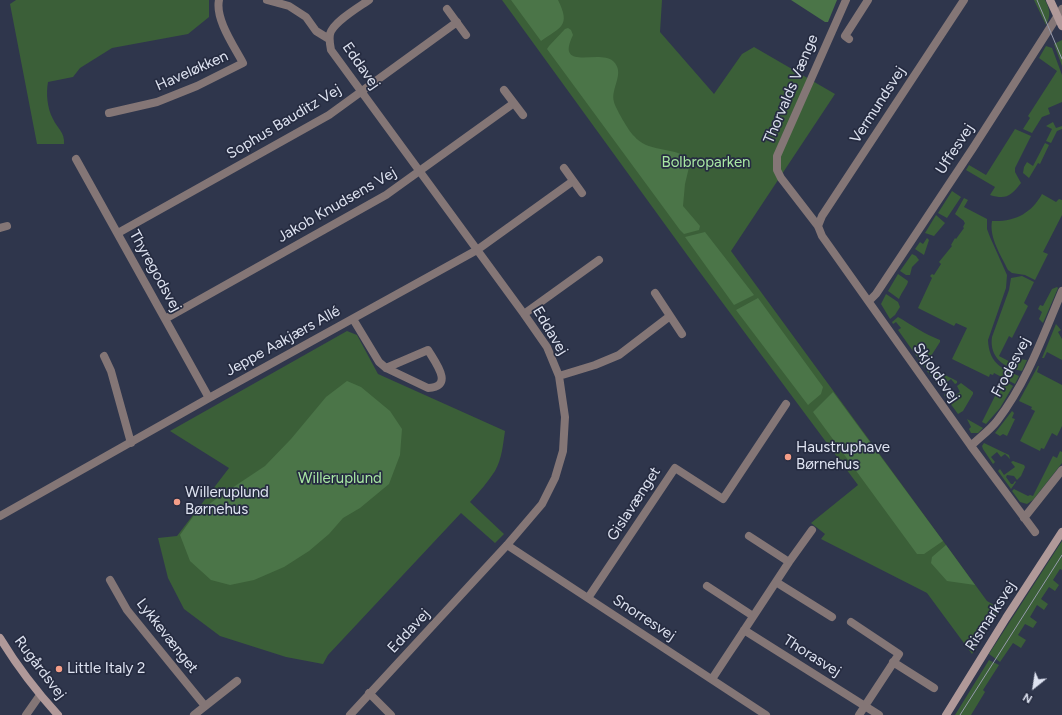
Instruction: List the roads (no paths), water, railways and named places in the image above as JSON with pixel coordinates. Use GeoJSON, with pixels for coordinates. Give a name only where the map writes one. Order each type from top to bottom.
{"type":"FeatureCollection","features":[{"type":"Feature","properties":{"kind":"main road"},"geometry":{"type":"LineString","coordinates":[[1050,0],[1060,12],[1062,26]]}},
{"type":"Feature","properties":{"kind":"main road","name":"Rismarksvej"},"geometry":{"type":"LineString","coordinates":[[946,715],[1006,618],[1062,532]]}},
{"type":"Feature","properties":{"kind":"main road","name":"Rugårdsvej"},"geometry":{"type":"LineString","coordinates":[[0,638],[12,658],[40,695],[58,715]]}},
{"type":"Feature","properties":{"kind":"street","name":"Haveløkken"},"geometry":{"type":"LineString","coordinates":[[109,113],[157,102],[197,86],[243,63],[222,22],[217,8],[219,0]]}},
{"type":"Feature","properties":{"kind":"street"},"geometry":{"type":"LineString","coordinates":[[267,0],[289,6],[306,17],[316,31],[329,39],[330,32],[335,25],[369,0]]}},
{"type":"Feature","properties":{"kind":"street","name":"Thorvalds Vænge"},"geometry":{"type":"LineString","coordinates":[[818,226],[777,170],[777,156],[846,0]]}},
{"type":"Feature","properties":{"kind":"street"},"geometry":{"type":"LineString","coordinates":[[848,38],[845,36],[868,0]]}},
{"type":"Feature","properties":{"kind":"street","name":"Vermundsvej"},"geometry":{"type":"LineString","coordinates":[[818,226],[822,216],[964,0]]}},
{"type":"Feature","properties":{"kind":"street"},"geometry":{"type":"LineString","coordinates":[[446,9],[466,35]]}},
{"type":"Feature","properties":{"kind":"street","name":"Uffesvej"},"geometry":{"type":"LineString","coordinates":[[869,301],[876,294],[973,148],[1060,12]]}},
{"type":"Feature","properties":{"kind":"street","name":"Sophus Bauditz Vej"},"geometry":{"type":"LineString","coordinates":[[118,233],[329,115],[457,22]]}},
{"type":"Feature","properties":{"kind":"street","name":"Eddavej"},"geometry":{"type":"LineString","coordinates":[[329,39],[331,50],[478,250],[546,347],[559,376],[565,417],[563,451],[555,478],[542,504],[447,611],[350,715]]}},
{"type":"Feature","properties":{"kind":"street"},"geometry":{"type":"LineString","coordinates":[[504,90],[523,115]]}},
{"type":"Feature","properties":{"kind":"street","name":"Jakob Knudsens Vej"},"geometry":{"type":"LineString","coordinates":[[165,319],[386,194],[420,172],[514,103]]}},
{"type":"Feature","properties":{"kind":"street","name":"Thyregodsvej"},"geometry":{"type":"LineString","coordinates":[[76,159],[209,398]]}},
{"type":"Feature","properties":{"kind":"street"},"geometry":{"type":"LineString","coordinates":[[564,168],[582,193]]}},
{"type":"Feature","properties":{"kind":"street","name":"Jeppe Aakjærs Allé"},"geometry":{"type":"LineString","coordinates":[[0,516],[209,398],[478,250],[573,181]]}},
{"type":"Feature","properties":{"kind":"street","name":"Skjoldsvej"},"geometry":{"type":"LineString","coordinates":[[818,226],[822,236],[971,446],[1036,532]]}},
{"type":"Feature","properties":{"kind":"street"},"geometry":{"type":"LineString","coordinates":[[524,314],[599,260]]}},
{"type":"Feature","properties":{"kind":"street","name":"Frodesvej"},"geometry":{"type":"LineString","coordinates":[[971,446],[997,421],[1019,388],[1060,304],[1062,291]]}},
{"type":"Feature","properties":{"kind":"street"},"geometry":{"type":"LineString","coordinates":[[655,293],[682,334]]}},
{"type":"Feature","properties":{"kind":"street"},"geometry":{"type":"LineString","coordinates":[[559,376],[595,365],[619,355],[670,316]]}},
{"type":"Feature","properties":{"kind":"street"},"geometry":{"type":"LineString","coordinates":[[353,319],[379,362],[386,368],[428,388],[435,388],[441,381],[442,375],[428,350],[386,368]]}},
{"type":"Feature","properties":{"kind":"street"},"geometry":{"type":"LineString","coordinates":[[104,356],[110,371],[131,443]]}},
{"type":"Feature","properties":{"kind":"street","name":"Gislavænget"},"geometry":{"type":"LineString","coordinates":[[588,598],[675,468],[723,499],[786,404]]}},
{"type":"Feature","properties":{"kind":"street"},"geometry":{"type":"LineString","coordinates":[[1024,518],[1062,470]]}},
{"type":"Feature","properties":{"kind":"street"},"geometry":{"type":"LineString","coordinates":[[712,679],[789,562],[812,530]]}},
{"type":"Feature","properties":{"kind":"street"},"geometry":{"type":"LineString","coordinates":[[749,536],[789,562]]}},
{"type":"Feature","properties":{"kind":"street","name":"Snorresvej"},"geometry":{"type":"LineString","coordinates":[[507,545],[766,715]]}},
{"type":"Feature","properties":{"kind":"street","name":"Lykkevænget"},"geometry":{"type":"LineString","coordinates":[[110,580],[127,610],[205,706]]}},
{"type":"Feature","properties":{"kind":"street"},"geometry":{"type":"LineString","coordinates":[[776,582],[832,617]]}},
{"type":"Feature","properties":{"kind":"street"},"geometry":{"type":"LineString","coordinates":[[707,586],[753,616]]}},
{"type":"Feature","properties":{"kind":"street"},"geometry":{"type":"LineString","coordinates":[[851,622],[899,654],[858,715]]}},
{"type":"Feature","properties":{"kind":"street","name":"Thorasvej"},"geometry":{"type":"LineString","coordinates":[[744,630],[879,715]]}},
{"type":"Feature","properties":{"kind":"street"},"geometry":{"type":"LineString","coordinates":[[893,662],[934,688]]}},
{"type":"Feature","properties":{"kind":"street"},"geometry":{"type":"LineString","coordinates":[[194,715],[237,681]]}},
{"type":"Feature","properties":{"kind":"street"},"geometry":{"type":"LineString","coordinates":[[369,693],[391,715]]}},
{"type":"Feature","properties":{"kind":"street"},"geometry":{"type":"LineString","coordinates":[[26,715],[40,695]]}},
{"type":"Feature","properties":{"kind":"tram line"},"geometry":{"type":"LineString","coordinates":[[1037,0],[1062,59]]}},
{"type":"Feature","properties":{"kind":"tram line"},"geometry":{"type":"LineString","coordinates":[[960,715],[1062,555]]}},
{"type":"Feature","properties":{"kind":"place","name":"Haustruphave Børnehus"},"geometry":{"type":"Point","coordinates":[788,457]}},
{"type":"Feature","properties":{"kind":"place","name":"Willeruplund Børnehus"},"geometry":{"type":"Point","coordinates":[177,502]}},
{"type":"Feature","properties":{"kind":"place","name":"Little Italy 2"},"geometry":{"type":"Point","coordinates":[59,669]}},
{"type":"Feature","properties":{"kind":"park label","name":"Bolbroparken"},"geometry":{"type":"Point","coordinates":[706,163]}},
{"type":"Feature","properties":{"kind":"park label","name":"Willeruplund"},"geometry":{"type":"Point","coordinates":[340,479]}}]}
